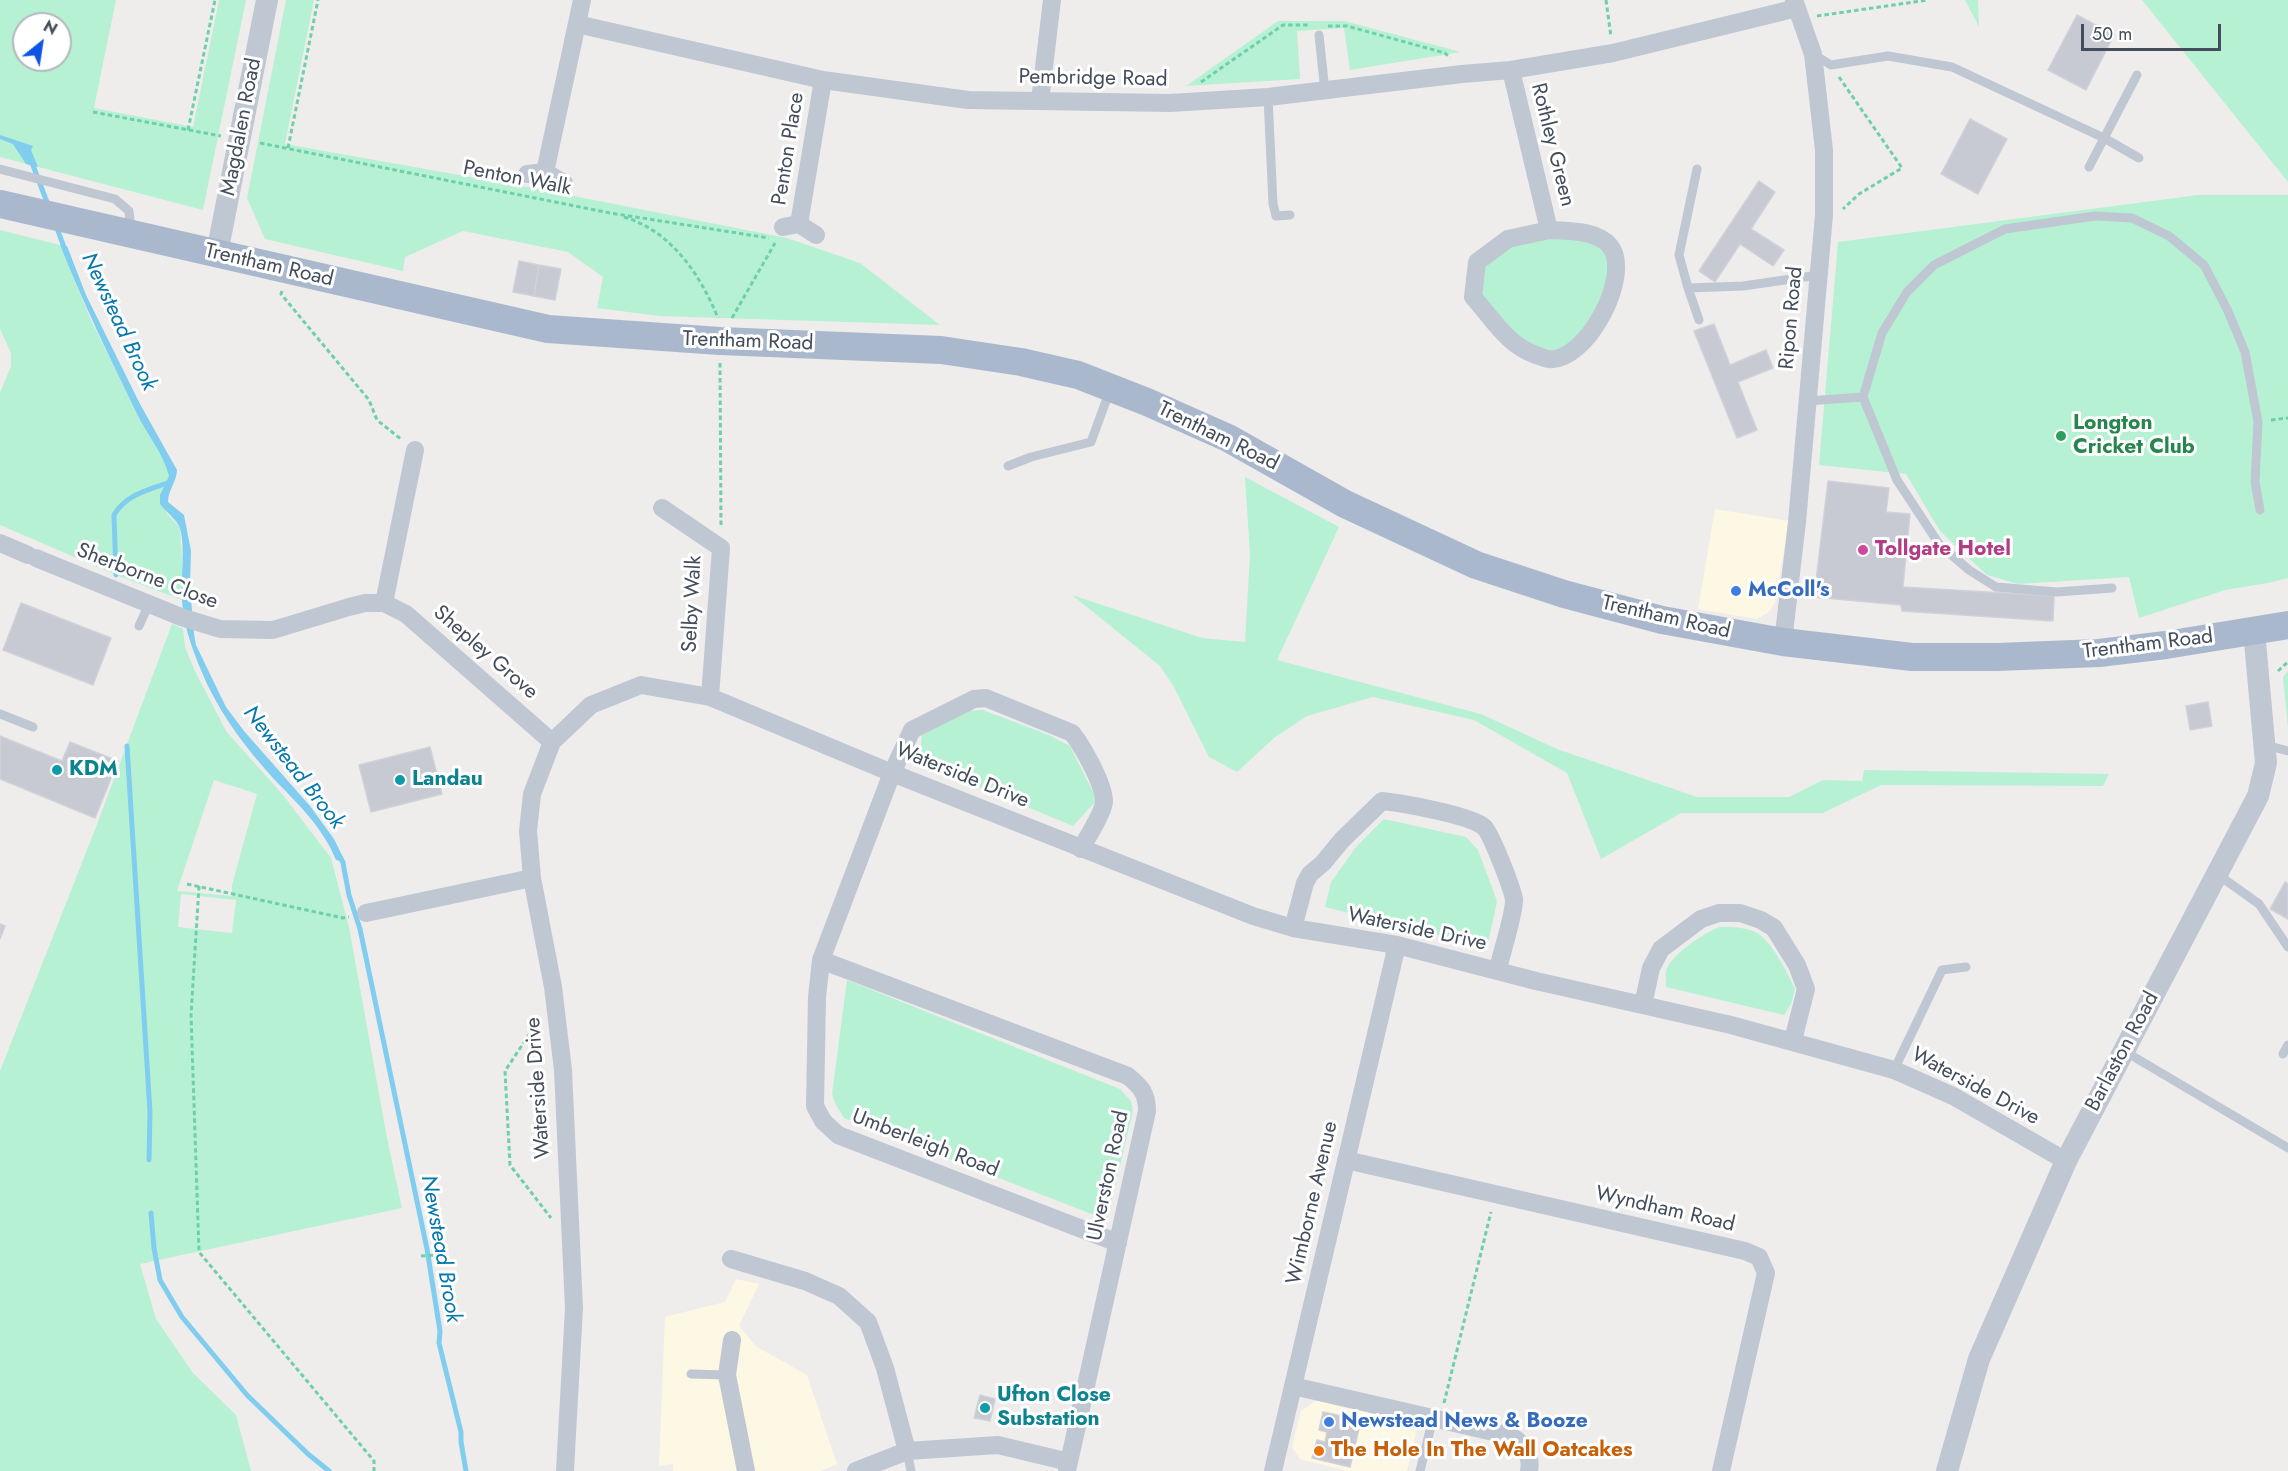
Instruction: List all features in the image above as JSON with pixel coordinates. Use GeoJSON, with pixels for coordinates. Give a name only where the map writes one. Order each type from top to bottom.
{"type":"FeatureCollection","features":[{"type":"Feature","properties":{"kind":"main road","name":"Trentham Road"},"geometry":{"type":"LineString","coordinates":[[10,206],[548,329],[720,341],[941,350],[1021,362],[1078,375],[1228,438],[1345,504],[1476,565],[1564,594],[1662,620],[1783,642],[1911,657],[1997,657],[2099,653],[2166,645],[2288,625]]}},
{"type":"Feature","properties":{"kind":"street","name":"Magdalen Road"},"geometry":{"type":"LineString","coordinates":[[217,253],[267,0]]}},
{"type":"Feature","properties":{"kind":"street"},"geometry":{"type":"LineString","coordinates":[[564,183],[536,173],[582,0]]}},
{"type":"Feature","properties":{"kind":"street"},"geometry":{"type":"LineString","coordinates":[[1040,101],[1052,0]]}},
{"type":"Feature","properties":{"kind":"street","name":"Pembridge Road"},"geometry":{"type":"LineString","coordinates":[[577,24],[823,80],[968,100],[1170,104],[1268,98],[1511,70],[1613,53],[1797,8]]}},
{"type":"Feature","properties":{"kind":"street","name":"Ripon Road"},"geometry":{"type":"LineString","coordinates":[[1783,642],[1797,522],[1824,215],[1824,150],[1814,54],[1797,8]]}},
{"type":"Feature","properties":{"kind":"street","name":"Rothley Green"},"geometry":{"type":"LineString","coordinates":[[1511,70],[1549,230]]}},
{"type":"Feature","properties":{"kind":"street","name":"Penton Place"},"geometry":{"type":"LineString","coordinates":[[816,236],[786,230],[823,80]]}},
{"type":"Feature","properties":{"kind":"street","name":"Rothley Green"},"geometry":{"type":"LineString","coordinates":[[1549,230],[1578,232],[1597,237],[1609,244],[1615,256],[1617,274],[1611,296],[1583,344],[1565,357],[1549,359],[1513,344],[1473,297],[1477,262],[1508,239],[1549,230]]}},
{"type":"Feature","properties":{"kind":"street"},"geometry":{"type":"LineString","coordinates":[[384,603],[415,450]]}},
{"type":"Feature","properties":{"kind":"street","name":"Selby Walk"},"geometry":{"type":"LineString","coordinates":[[662,508],[721,548],[710,697]]}},
{"type":"Feature","properties":{"kind":"street","name":"Sherborne Close"},"geometry":{"type":"LineString","coordinates":[[0,543],[201,625],[220,629],[273,630],[365,603],[384,603]]}},
{"type":"Feature","properties":{"kind":"street","name":"Shepley Grove"},"geometry":{"type":"LineString","coordinates":[[384,603],[406,614],[552,742]]}},
{"type":"Feature","properties":{"kind":"street","name":"Barlaston Road"},"geometry":{"type":"LineString","coordinates":[[1947,1471],[1979,1359],[2066,1161],[2258,796],[2266,763],[2254,631]]}},
{"type":"Feature","properties":{"kind":"street","name":"Waterside Drive"},"geometry":{"type":"LineString","coordinates":[[565,1471],[574,1308],[563,1070],[554,996],[532,878],[528,831],[532,794],[552,742],[591,705],[641,685],[710,697],[892,773],[1253,916],[1293,928],[1397,945],[1793,1040],[1894,1070],[1953,1096],[2066,1161]]}},
{"type":"Feature","properties":{"kind":"street","name":"Umberleigh Road"},"geometry":{"type":"LineString","coordinates":[[1081,849],[1104,804],[1102,790],[1080,744],[1072,734],[986,698],[974,699],[912,730],[892,773],[821,960],[815,1106],[818,1114],[838,1135],[1118,1243]]}},
{"type":"Feature","properties":{"kind":"street"},"geometry":{"type":"LineString","coordinates":[[1293,928],[1305,883],[1310,874],[1323,863],[1372,809],[1382,801],[1396,802],[1471,820],[1484,827],[1491,837],[1514,899],[1498,970]]}},
{"type":"Feature","properties":{"kind":"street"},"geometry":{"type":"LineString","coordinates":[[366,913],[532,878]]}},
{"type":"Feature","properties":{"kind":"street"},"geometry":{"type":"LineString","coordinates":[[1643,1005],[1651,968],[1661,949],[1701,920],[1719,913],[1740,913],[1761,920],[1774,928],[1797,965],[1806,989],[1793,1040]]}},
{"type":"Feature","properties":{"kind":"street","name":"Wimborne Avenue"},"geometry":{"type":"LineString","coordinates":[[1273,1471],[1397,945]]}},
{"type":"Feature","properties":{"kind":"street","name":"Ulverston Road"},"geometry":{"type":"LineString","coordinates":[[821,960],[1110,1068],[1128,1076],[1140,1086],[1147,1097],[1147,1111],[1069,1468]]}},
{"type":"Feature","properties":{"kind":"street","name":"Wyndham Road"},"geometry":{"type":"LineString","coordinates":[[1346,1160],[1745,1251],[1759,1257],[1766,1273],[1721,1471]]}},
{"type":"Feature","properties":{"kind":"street"},"geometry":{"type":"LineString","coordinates":[[731,1259],[794,1277],[839,1296],[868,1323],[885,1368],[907,1451]]}},
{"type":"Feature","properties":{"kind":"street"},"geometry":{"type":"LineString","coordinates":[[732,1340],[727,1375],[746,1471]]}},
{"type":"Feature","properties":{"kind":"street"},"geometry":{"type":"LineString","coordinates":[[1293,1386],[1511,1437],[1521,1442],[1531,1463],[1529,1471]]}},
{"type":"Feature","properties":{"kind":"street"},"geometry":{"type":"LineString","coordinates":[[856,1471],[907,1451],[998,1445],[1069,1468]]}},
{"type":"Feature","properties":{"kind":"lane"},"geometry":{"type":"LineString","coordinates":[[1319,35],[1325,91]]}},
{"type":"Feature","properties":{"kind":"lane"},"geometry":{"type":"LineString","coordinates":[[1814,54],[1831,65],[1888,56],[1952,68],[2104,138],[2139,158]]}},
{"type":"Feature","properties":{"kind":"lane"},"geometry":{"type":"LineString","coordinates":[[2089,167],[2137,75]]}},
{"type":"Feature","properties":{"kind":"lane"},"geometry":{"type":"LineString","coordinates":[[1268,98],[1273,204],[1276,216],[1290,215]]}},
{"type":"Feature","properties":{"kind":"lane"},"geometry":{"type":"LineString","coordinates":[[0,169],[115,199],[129,211],[131,234]]}},
{"type":"Feature","properties":{"kind":"lane"},"geometry":{"type":"LineString","coordinates":[[1697,169],[1679,255],[1699,320]]}},
{"type":"Feature","properties":{"kind":"lane"},"geometry":{"type":"LineString","coordinates":[[2112,588],[2057,592],[1996,586],[1969,570],[1940,544],[1897,480],[1863,397],[1882,333],[1907,292],[1934,265],[2005,229],[2095,216],[2132,218],[2169,236],[2204,265],[2227,309],[2245,352],[2258,422],[2255,482],[2260,510]]}},
{"type":"Feature","properties":{"kind":"lane"},"geometry":{"type":"LineString","coordinates":[[1688,288],[1743,286],[1819,275]]}},
{"type":"Feature","properties":{"kind":"lane"},"geometry":{"type":"LineString","coordinates":[[1008,466],[1031,456],[1091,442],[1111,388]]}},
{"type":"Feature","properties":{"kind":"lane"},"geometry":{"type":"LineString","coordinates":[[1807,401],[1863,397]]}},
{"type":"Feature","properties":{"kind":"lane"},"geometry":{"type":"LineString","coordinates":[[139,626],[149,604]]}},
{"type":"Feature","properties":{"kind":"lane"},"geometry":{"type":"LineString","coordinates":[[0,714],[33,727]]}},
{"type":"Feature","properties":{"kind":"lane"},"geometry":{"type":"LineString","coordinates":[[2265,745],[2288,751]]}},
{"type":"Feature","properties":{"kind":"lane"},"geometry":{"type":"LineString","coordinates":[[2217,874],[2259,904],[2284,934],[2288,947]]}},
{"type":"Feature","properties":{"kind":"lane"},"geometry":{"type":"LineString","coordinates":[[1894,1070],[1942,970],[1966,967]]}},
{"type":"Feature","properties":{"kind":"lane"},"geometry":{"type":"LineString","coordinates":[[2124,1051],[2288,1148]]}},
{"type":"Feature","properties":{"kind":"lane"},"geometry":{"type":"LineString","coordinates":[[691,1374],[727,1375]]}},
{"type":"Feature","properties":{"kind":"lane"},"geometry":{"type":"LineString","coordinates":[[1420,1471],[1439,1419]]}},
{"type":"Feature","properties":{"kind":"lane"},"geometry":{"type":"LineString","coordinates":[[907,1451],[911,1471]]}},
{"type":"Feature","properties":{"kind":"path"},"geometry":{"type":"LineString","coordinates":[[188,130],[215,0]]}},
{"type":"Feature","properties":{"kind":"path"},"geometry":{"type":"LineString","coordinates":[[288,148],[318,0]]}},
{"type":"Feature","properties":{"kind":"path"},"geometry":{"type":"LineString","coordinates":[[1606,0],[1613,53]]}},
{"type":"Feature","properties":{"kind":"path"},"geometry":{"type":"LineString","coordinates":[[1797,8],[1928,0]]}},
{"type":"Feature","properties":{"kind":"path"},"geometry":{"type":"LineString","coordinates":[[1824,215],[1840,212],[1859,194],[1902,168],[1831,65]]}},
{"type":"Feature","properties":{"kind":"path","name":"Penton Walk"},"geometry":{"type":"LineString","coordinates":[[93,112],[288,148],[610,213],[786,230]]}},
{"type":"Feature","properties":{"kind":"path"},"geometry":{"type":"LineString","coordinates":[[610,213],[648,226],[676,250],[705,290],[719,322],[733,317],[786,230]]}},
{"type":"Feature","properties":{"kind":"path"},"geometry":{"type":"LineString","coordinates":[[285,270],[281,294],[369,399],[377,420],[415,450]]}},
{"type":"Feature","properties":{"kind":"path"},"geometry":{"type":"LineString","coordinates":[[720,341],[721,548]]}},
{"type":"Feature","properties":{"kind":"path"},"geometry":{"type":"LineString","coordinates":[[2279,671],[2288,662]]}},
{"type":"Feature","properties":{"kind":"path"},"geometry":{"type":"LineString","coordinates":[[187,884],[347,917]]}},
{"type":"Feature","properties":{"kind":"path"},"geometry":{"type":"LineString","coordinates":[[199,886],[191,1015],[199,1252],[374,1461],[374,1471]]}},
{"type":"Feature","properties":{"kind":"path"},"geometry":{"type":"LineString","coordinates":[[554,996],[505,1071],[510,1165],[571,1243]]}},
{"type":"Feature","properties":{"kind":"path"},"geometry":{"type":"LineString","coordinates":[[1439,1419],[1495,1195]]}},
{"type":"Feature","properties":{"kind":"path"},"geometry":{"type":"LineString","coordinates":[[421,1256],[435,1255]]}},
{"type":"Feature","properties":{"kind":"shaded area"},"geometry":{"type":"Polygon","coordinates":[[[1715,509],[1789,521],[1775,603],[1769,612],[1757,619],[1698,609],[1715,509]]]}},
{"type":"Feature","properties":{"kind":"shaded area"},"geometry":{"type":"Polygon","coordinates":[[[736,1279],[759,1284],[739,1326],[757,1347],[807,1375],[837,1464],[821,1471],[673,1471],[673,1464],[659,1466],[665,1317],[725,1302],[736,1279]]]}},
{"type":"Feature","properties":{"kind":"shaded area"},"geometry":{"type":"Polygon","coordinates":[[[1320,1398],[1409,1419],[1416,1432],[1407,1471],[1347,1471],[1300,1459],[1292,1447],[1301,1411],[1320,1398]]]}},
{"type":"Feature","properties":{"kind":"green space"},"geometry":{"type":"Polygon","coordinates":[[[0,0],[116,0],[94,108],[193,127],[219,0],[246,0],[203,210],[0,157],[0,0]]]}},
{"type":"Feature","properties":{"kind":"green space"},"geometry":{"type":"Polygon","coordinates":[[[286,0],[314,0],[285,144],[538,189],[787,238],[860,263],[940,325],[659,316],[597,308],[603,277],[568,252],[463,231],[405,257],[403,271],[265,239],[247,198],[286,0]]]}},
{"type":"Feature","properties":{"kind":"green space"},"geometry":{"type":"Polygon","coordinates":[[[1965,0],[1978,0],[1979,27],[1965,0]]]}},
{"type":"Feature","properties":{"kind":"green space"},"geometry":{"type":"Polygon","coordinates":[[[2142,0],[2288,0],[2288,182],[2142,0]]]}},
{"type":"Feature","properties":{"kind":"green space"},"geometry":{"type":"Polygon","coordinates":[[[1278,21],[1344,21],[1461,52],[1350,70],[1344,28],[1297,31],[1300,79],[1186,86],[1278,21]]]}},
{"type":"Feature","properties":{"kind":"green space"},"geometry":{"type":"Polygon","coordinates":[[[2198,195],[2288,195],[2288,578],[2225,590],[2139,618],[2129,577],[2018,584],[1987,575],[1940,531],[1906,474],[1819,465],[1838,242],[2198,195]]]}},
{"type":"Feature","properties":{"kind":"green space"},"geometry":{"type":"Polygon","coordinates":[[[0,230],[60,245],[90,318],[139,418],[167,466],[169,476],[166,483],[167,514],[180,527],[182,600],[116,575],[0,525],[0,393],[11,366],[11,353],[0,329],[0,230]]]}},
{"type":"Feature","properties":{"kind":"green space"},"geometry":{"type":"Polygon","coordinates":[[[1550,234],[1605,247],[1613,273],[1580,342],[1549,355],[1515,340],[1477,296],[1481,264],[1510,242],[1550,234]]]}},
{"type":"Feature","properties":{"kind":"green space"},"geometry":{"type":"Polygon","coordinates":[[[1245,477],[1339,527],[1277,660],[1481,714],[1557,749],[1697,797],[1789,797],[1823,780],[1862,781],[1864,770],[2109,774],[2103,786],[1881,785],[1823,813],[1681,813],[1601,859],[1567,773],[1474,720],[1373,697],[1307,716],[1274,738],[1237,772],[1209,757],[1174,687],[1160,666],[1072,595],[1202,638],[1245,642],[1250,555],[1245,477]]]}},
{"type":"Feature","properties":{"kind":"green space"},"geometry":{"type":"Polygon","coordinates":[[[172,624],[183,629],[185,647],[194,669],[226,731],[283,795],[331,858],[349,927],[402,1208],[140,1264],[156,1319],[193,1373],[236,1415],[251,1471],[0,1471],[0,1071],[96,827],[172,624]],[[214,780],[177,891],[232,896],[232,885],[257,794],[214,780]],[[181,894],[178,927],[232,933],[236,900],[181,894]]]}},
{"type":"Feature","properties":{"kind":"green space"},"geometry":{"type":"Polygon","coordinates":[[[2288,671],[2288,728],[2283,677],[2288,671]]]}},
{"type":"Feature","properties":{"kind":"green space"},"geometry":{"type":"Polygon","coordinates":[[[983,710],[1049,735],[1070,746],[1097,800],[1073,826],[919,762],[922,735],[964,711],[983,710]]]}},
{"type":"Feature","properties":{"kind":"green space"},"geometry":{"type":"Polygon","coordinates":[[[1384,819],[1466,837],[1478,850],[1497,901],[1489,939],[1477,945],[1325,907],[1331,882],[1356,847],[1384,819]]]}},
{"type":"Feature","properties":{"kind":"green space"},"geometry":{"type":"Polygon","coordinates":[[[1719,927],[1753,931],[1763,938],[1774,951],[1795,989],[1791,1004],[1784,1015],[1666,987],[1667,968],[1676,956],[1719,927]]]}},
{"type":"Feature","properties":{"kind":"green space"},"geometry":{"type":"Polygon","coordinates":[[[847,980],[1120,1089],[1131,1101],[1133,1111],[1107,1220],[844,1118],[832,1094],[847,980]]]}},
{"type":"Feature","properties":{"kind":"water"},"geometry":{"type":"Polygon","coordinates":[[[0,135],[33,146],[31,150],[38,167],[26,164],[13,144],[0,139],[0,135]]]}},
{"type":"Feature","properties":{"kind":"water"},"geometry":{"type":"Polygon","coordinates":[[[60,245],[67,246],[86,295],[140,404],[177,470],[168,502],[184,515],[191,551],[190,587],[196,645],[226,707],[244,731],[310,806],[334,839],[346,863],[336,860],[316,826],[244,744],[207,684],[191,643],[183,612],[183,546],[180,528],[160,504],[160,495],[169,476],[87,309],[60,245]]]}},
{"type":"Feature","properties":{"kind":"building"},"geometry":{"type":"Polygon","coordinates":[[[2077,15],[2114,35],[2086,90],[2048,70],[2077,15]]]}},
{"type":"Feature","properties":{"kind":"building"},"geometry":{"type":"Polygon","coordinates":[[[1970,119],[2007,139],[1978,194],[1941,174],[1970,119]]]}},
{"type":"Feature","properties":{"kind":"building"},"geometry":{"type":"Polygon","coordinates":[[[1759,181],[1775,192],[1751,229],[1784,250],[1773,266],[1740,244],[1715,282],[1699,271],[1759,181]]]}},
{"type":"Feature","properties":{"kind":"building"},"geometry":{"type":"Polygon","coordinates":[[[519,261],[539,265],[534,296],[513,292],[519,261]]]}},
{"type":"Feature","properties":{"kind":"building"},"geometry":{"type":"Polygon","coordinates":[[[539,265],[561,269],[555,300],[534,296],[539,265]]]}},
{"type":"Feature","properties":{"kind":"building"},"geometry":{"type":"Polygon","coordinates":[[[1714,324],[1730,365],[1766,350],[1773,368],[1738,382],[1757,430],[1737,438],[1694,331],[1714,324]]]}},
{"type":"Feature","properties":{"kind":"building","name":"Tollgate Hotel"},"geometry":{"type":"Polygon","coordinates":[[[1828,481],[1889,488],[1886,512],[1910,514],[1903,587],[2054,596],[2053,621],[1902,611],[1901,605],[1814,597],[1828,481]]]}},
{"type":"Feature","properties":{"kind":"building"},"geometry":{"type":"Polygon","coordinates":[[[21,603],[111,638],[93,685],[3,650],[21,603]]]}},
{"type":"Feature","properties":{"kind":"building"},"geometry":{"type":"Polygon","coordinates":[[[2208,702],[2212,726],[2190,730],[2186,706],[2208,702]]]}},
{"type":"Feature","properties":{"kind":"building","name":"KDM"},"geometry":{"type":"Polygon","coordinates":[[[0,736],[62,761],[70,742],[118,761],[95,818],[0,779],[0,736]]]}},
{"type":"Feature","properties":{"kind":"building","name":"Landau"},"geometry":{"type":"Polygon","coordinates":[[[430,747],[442,794],[371,812],[359,765],[430,747]]]}},
{"type":"Feature","properties":{"kind":"building"},"geometry":{"type":"Polygon","coordinates":[[[2285,882],[2288,884],[2288,919],[2270,909],[2285,882]]]}},
{"type":"Feature","properties":{"kind":"building"},"geometry":{"type":"Polygon","coordinates":[[[0,924],[5,926],[0,939],[0,924]]]}},
{"type":"Feature","properties":{"kind":"building","name":"Ufton Close Substation"},"geometry":{"type":"Polygon","coordinates":[[[980,1395],[995,1399],[990,1421],[974,1418],[980,1395]]]}},
{"type":"Feature","properties":{"kind":"building"},"geometry":{"type":"Polygon","coordinates":[[[1323,1412],[1361,1420],[1350,1467],[1312,1458],[1317,1440],[1325,1442],[1327,1432],[1319,1430],[1323,1412]]]}},
{"type":"Feature","properties":{"kind":"waterway","name":"Newstead Brook"},"geometry":{"type":"LineString","coordinates":[[31,160],[48,205]]}},
{"type":"Feature","properties":{"kind":"waterway","name":"Newstead Brook"},"geometry":{"type":"LineString","coordinates":[[57,228],[65,250]]}},
{"type":"Feature","properties":{"kind":"waterway"},"geometry":{"type":"LineString","coordinates":[[116,575],[114,515],[131,497],[170,482]]}},
{"type":"Feature","properties":{"kind":"waterway"},"geometry":{"type":"LineString","coordinates":[[127,746],[150,1112],[149,1160]]}},
{"type":"Feature","properties":{"kind":"waterway","name":"Newstead Brook"},"geometry":{"type":"LineString","coordinates":[[340,857],[360,929],[427,1249],[440,1331],[439,1343],[461,1432],[466,1471]]}},
{"type":"Feature","properties":{"kind":"waterway"},"geometry":{"type":"LineString","coordinates":[[151,1213],[160,1280],[182,1317],[247,1395],[308,1454],[329,1471]]}},
{"type":"Feature","properties":{"kind":"place","name":"Longton Cricket Club"},"geometry":{"type":"Point","coordinates":[2061,436]}},
{"type":"Feature","properties":{"kind":"place","name":"Tollgate Hotel"},"geometry":{"type":"Point","coordinates":[1863,550]}},
{"type":"Feature","properties":{"kind":"place","name":"McColl's"},"geometry":{"type":"Point","coordinates":[1736,591]}},
{"type":"Feature","properties":{"kind":"place","name":"KDM"},"geometry":{"type":"Point","coordinates":[57,770]}},
{"type":"Feature","properties":{"kind":"place","name":"Landau"},"geometry":{"type":"Point","coordinates":[400,780]}},
{"type":"Feature","properties":{"kind":"place","name":"Ufton Close Substation"},"geometry":{"type":"Point","coordinates":[985,1408]}},
{"type":"Feature","properties":{"kind":"place","name":"Newstead News & Booze"},"geometry":{"type":"Point","coordinates":[1329,1422]}},
{"type":"Feature","properties":{"kind":"place","name":"The Hole In The Wall Oatcakes"},"geometry":{"type":"Point","coordinates":[1319,1451]}}]}
